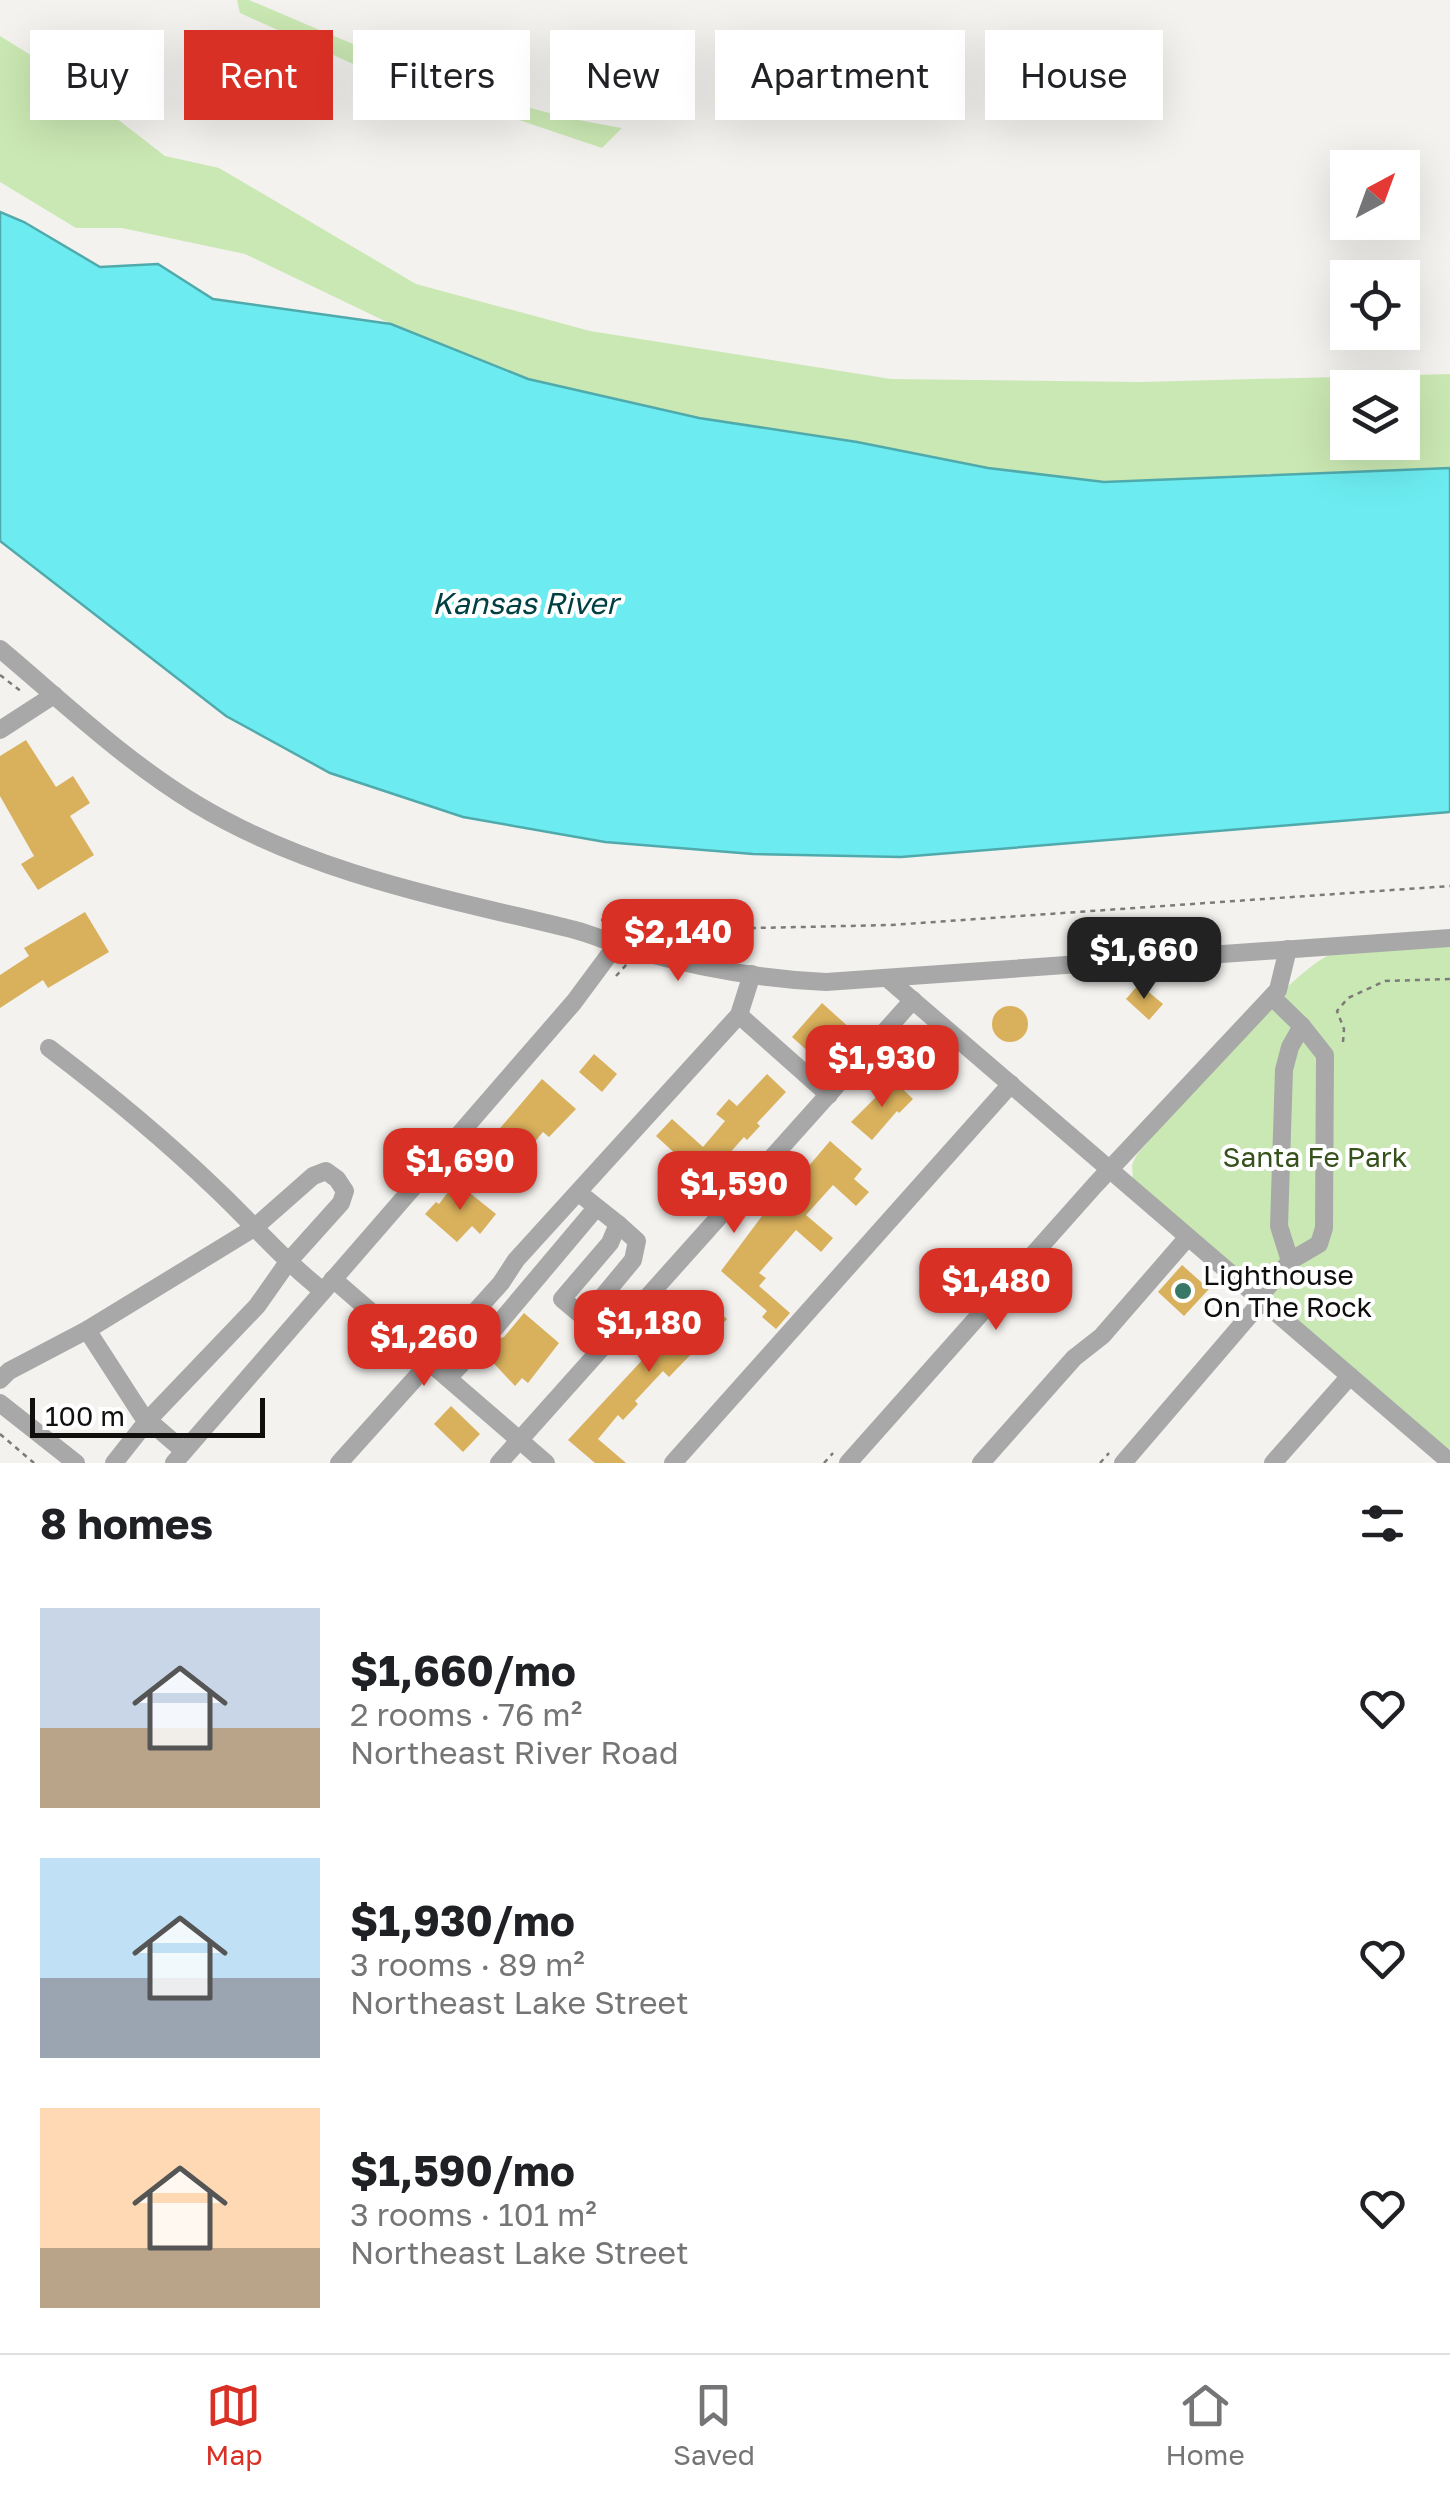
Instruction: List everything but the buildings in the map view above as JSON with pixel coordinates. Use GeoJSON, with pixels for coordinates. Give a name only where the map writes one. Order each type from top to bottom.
{"type":"FeatureCollection","features":[{"type":"Feature","properties":{"kind":"street"},"geometry":{"type":"LineString","coordinates":[[0,649],[46,700],[166,785],[242,830],[283,849],[400,888],[579,931],[616,944],[752,974],[826,982],[888,979],[1450,938]]}},
{"type":"Feature","properties":{"kind":"street"},"geometry":{"type":"LineString","coordinates":[[0,730],[46,700]]}},
{"type":"Feature","properties":{"kind":"street"},"geometry":{"type":"LineString","coordinates":[[87,1330],[148,1420],[179,1457],[574,1002],[616,944]]}},
{"type":"Feature","properties":{"kind":"street"},"geometry":{"type":"LineString","coordinates":[[848,1463],[1110,1170],[1272,997],[1283,981],[1288,948]]}},
{"type":"Feature","properties":{"kind":"street"},"geometry":{"type":"LineString","coordinates":[[339,1463],[739,1015],[752,974]]}},
{"type":"Feature","properties":{"kind":"street"},"geometry":{"type":"LineString","coordinates":[[888,979],[1350,1376],[1436,1458]]}},
{"type":"Feature","properties":{"kind":"street"},"geometry":{"type":"LineString","coordinates":[[1122,1463],[1290,1261],[1318,1244],[1324,1228],[1325,1055],[1272,997]]}},
{"type":"Feature","properties":{"kind":"street"},"geometry":{"type":"LineString","coordinates":[[499,1463],[913,1000]]}},
{"type":"Feature","properties":{"kind":"street"},"geometry":{"type":"LineString","coordinates":[[739,1015],[828,1094]]}},
{"type":"Feature","properties":{"kind":"street"},"geometry":{"type":"LineString","coordinates":[[1290,1261],[1279,1226],[1284,1070],[1290,1047],[1302,1026]]}},
{"type":"Feature","properties":{"kind":"street"},"geometry":{"type":"LineString","coordinates":[[48,1048],[121,1102],[288,1262],[328,1285],[428,1361],[546,1463]]}},
{"type":"Feature","properties":{"kind":"street"},"geometry":{"type":"LineString","coordinates":[[673,1463],[1011,1084]]}},
{"type":"Feature","properties":{"kind":"street"},"geometry":{"type":"LineString","coordinates":[[0,1380],[8,1371],[87,1330],[254,1228],[313,1176],[326,1171],[338,1179],[345,1191],[341,1204],[288,1262],[257,1306],[148,1420],[114,1463]]}},
{"type":"Feature","properties":{"kind":"street"},"geometry":{"type":"LineString","coordinates":[[579,1193],[637,1241],[634,1260],[589,1313],[590,1322]]}},
{"type":"Feature","properties":{"kind":"street"},"geometry":{"type":"LineString","coordinates":[[495,1328],[596,1208]]}},
{"type":"Feature","properties":{"kind":"street"},"geometry":{"type":"LineString","coordinates":[[610,1339],[562,1299],[610,1243],[618,1224]]}},
{"type":"Feature","properties":{"kind":"street"},"geometry":{"type":"LineString","coordinates":[[981,1463],[1074,1358],[1102,1336],[1188,1237]]}},
{"type":"Feature","properties":{"kind":"street"},"geometry":{"type":"LineString","coordinates":[[448,1378],[481,1343]]}},
{"type":"Feature","properties":{"kind":"street"},"geometry":{"type":"LineString","coordinates":[[1273,1463],[1350,1376]]}},
{"type":"Feature","properties":{"kind":"street"},"geometry":{"type":"LineString","coordinates":[[0,1403],[76,1463]]}},
{"type":"Feature","properties":{"kind":"path"},"geometry":{"type":"LineString","coordinates":[[0,675],[46,700]]}},
{"type":"Feature","properties":{"kind":"path"},"geometry":{"type":"LineString","coordinates":[[600,920],[755,928],[857,927],[1450,886]]}},
{"type":"Feature","properties":{"kind":"path"},"geometry":{"type":"LineString","coordinates":[[1343,1042],[1344,1029],[1338,1011],[1357,993],[1368,992],[1392,979],[1450,979]]}},
{"type":"Feature","properties":{"kind":"path"},"geometry":{"type":"LineString","coordinates":[[0,1434],[34,1463]]}},
{"type":"Feature","properties":{"kind":"green space"},"geometry":{"type":"Polygon","coordinates":[[[237,0],[249,0],[320,30],[278,30],[240,13],[237,0]]]}},
{"type":"Feature","properties":{"kind":"green space"},"geometry":{"type":"Polygon","coordinates":[[[0,36],[30,55],[30,120],[118,120],[165,156],[219,168],[416,284],[590,331],[891,379],[1141,382],[1330,377],[1330,460],[1420,460],[1420,375],[1450,374],[1450,468],[1104,482],[988,468],[857,442],[699,418],[528,379],[391,324],[245,254],[122,228],[76,228],[0,182],[0,36]]]}},
{"type":"Feature","properties":{"kind":"green space"},"geometry":{"type":"Polygon","coordinates":[[[333,36],[353,44],[351,63],[333,55],[333,36]]]}},
{"type":"Feature","properties":{"kind":"green space"},"geometry":{"type":"Polygon","coordinates":[[[530,108],[550,113],[550,120],[578,120],[622,128],[602,148],[519,120],[530,120],[530,108]]]}},
{"type":"Feature","properties":{"kind":"green space","name":"Santa Fe Park"},"geometry":{"type":"Polygon","coordinates":[[[1450,946],[1450,1454],[1133,1180],[1132,1165],[1233,1043],[1316,963],[1349,951],[1450,946]]]}},
{"type":"Feature","properties":{"kind":"water","name":"Kansas River"},"geometry":{"type":"Polygon","coordinates":[[[0,212],[100,267],[158,264],[213,299],[391,324],[528,379],[699,418],[857,442],[988,468],[1104,482],[1450,468],[1450,812],[901,857],[753,854],[605,842],[463,817],[330,773],[226,716],[0,541],[0,212]]]}},
{"type":"Feature","properties":{"kind":"place","name":"Lighthouse On The Rock"},"geometry":{"type":"Point","coordinates":[1183,1291]}}]}
